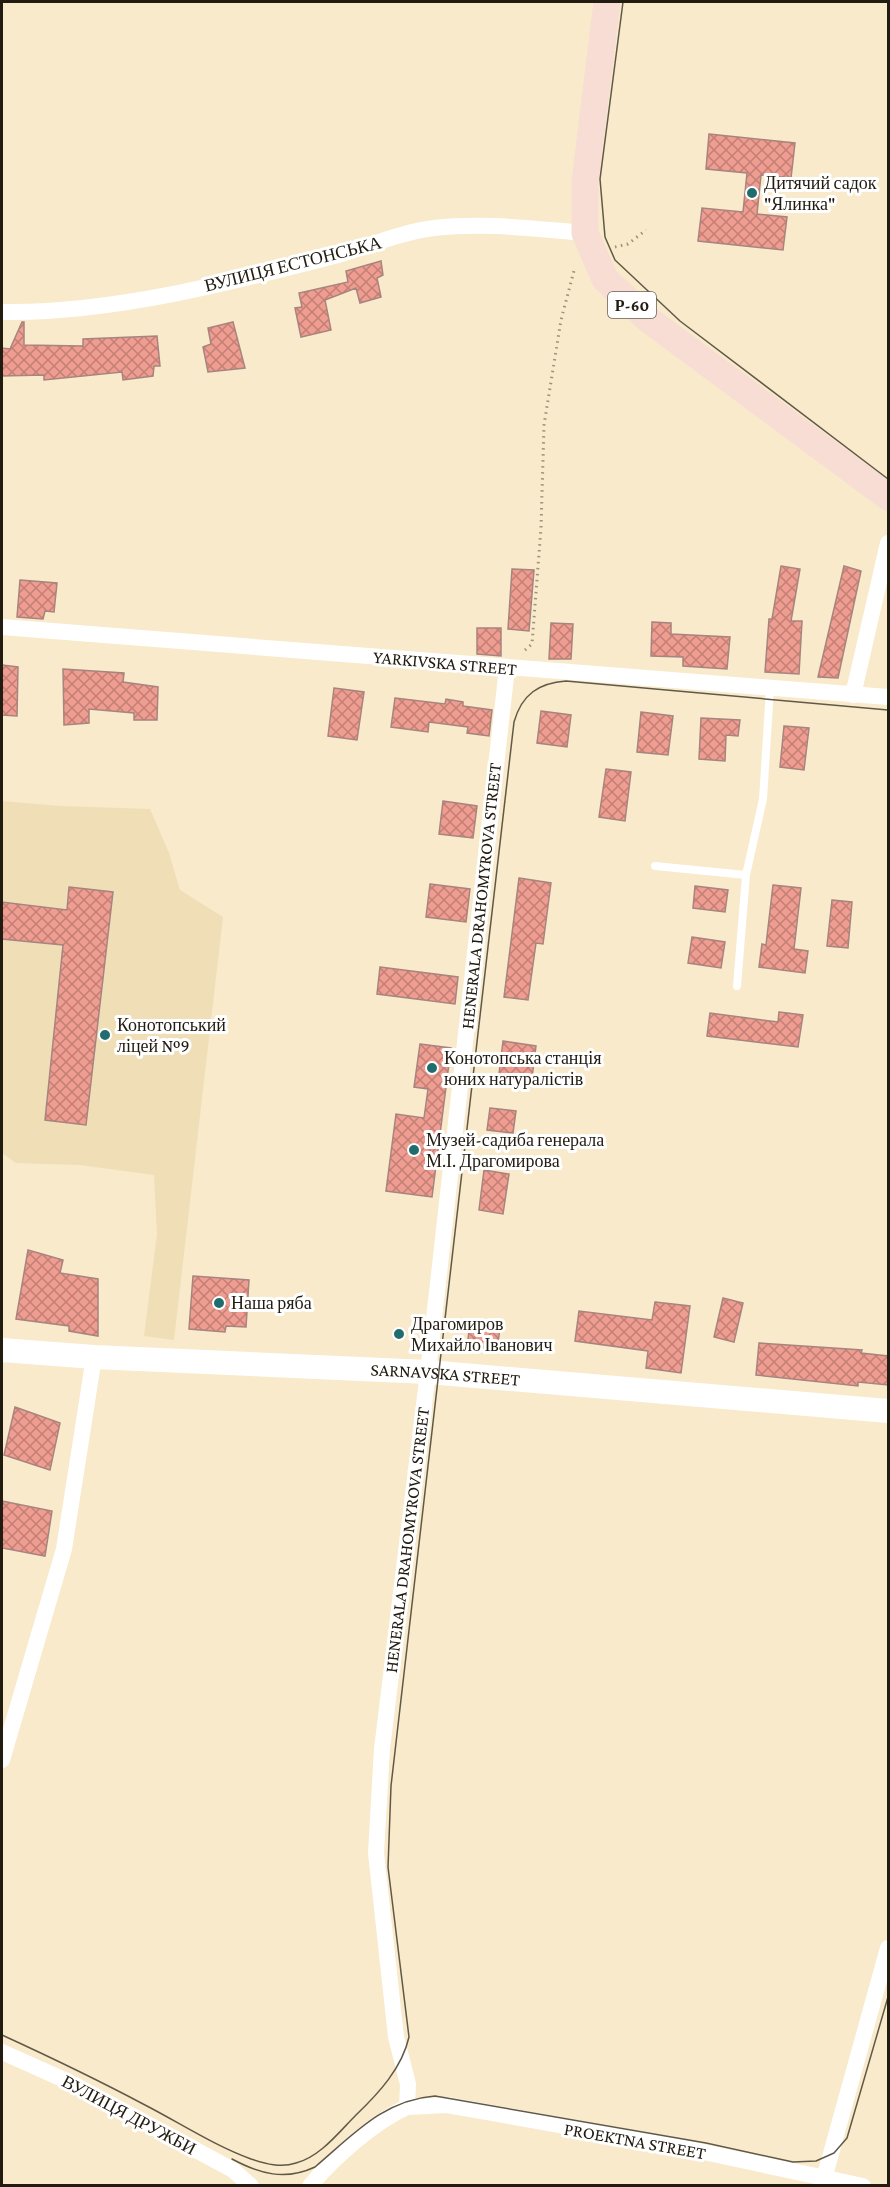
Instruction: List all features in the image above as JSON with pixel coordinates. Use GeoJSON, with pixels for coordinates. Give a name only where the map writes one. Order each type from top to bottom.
{"type":"FeatureCollection","features":[{"type":"Feature","properties":{"kind":"main road","name":"Р-60"},"geometry":{"type":"LineString","coordinates":[[607,2],[585,182],[585,250],[605,279],[649,320],[888,497]]}},
{"type":"Feature","properties":{"kind":"street","name":"ВУЛИЦЯ ЕСТОНСЬКА"},"geometry":{"type":"LineString","coordinates":[[2,312],[33,313],[142,300],[336,255],[433,228],[499,226],[585,250]]}},
{"type":"Feature","properties":{"kind":"street"},"geometry":{"type":"LineString","coordinates":[[853,695],[888,543]]}},
{"type":"Feature","properties":{"kind":"street","name":"YARKIVSKA STREET"},"geometry":{"type":"LineString","coordinates":[[2,627],[888,697]]}},
{"type":"Feature","properties":{"kind":"street","name":"HENERALA DRAHOMYROVA STREET"},"geometry":{"type":"LineString","coordinates":[[407,2107],[408,2084],[396,2037],[376,1853],[382,1749],[428,1372],[507,668]]}},
{"type":"Feature","properties":{"kind":"street","name":"SARNAVSKA STREET"},"geometry":{"type":"LineString","coordinates":[[2,1350],[94,1358],[428,1372],[888,1411]]}},
{"type":"Feature","properties":{"kind":"street"},"geometry":{"type":"LineString","coordinates":[[2,1760],[64,1550],[94,1358]]}},
{"type":"Feature","properties":{"kind":"street"},"geometry":{"type":"LineString","coordinates":[[824,2181],[888,1948]]}},
{"type":"Feature","properties":{"kind":"street","name":"ВУЛИЦЯ ДРУЖБИ"},"geometry":{"type":"LineString","coordinates":[[2,2052],[80,2088],[233,2170],[251,2186]]}},
{"type":"Feature","properties":{"kind":"street","name":"PROEKTNA STREET"},"geometry":{"type":"LineString","coordinates":[[407,2107],[447,2104],[824,2181],[862,2186]]}},
{"type":"Feature","properties":{"kind":"street"},"geometry":{"type":"LineString","coordinates":[[310,2186],[350,2148],[393,2113],[407,2107]]}},
{"type":"Feature","properties":{"kind":"lane"},"geometry":{"type":"LineString","coordinates":[[737,986],[746,875],[763,799],[770,689]]}},
{"type":"Feature","properties":{"kind":"lane"},"geometry":{"type":"LineString","coordinates":[[655,866],[746,875]]}},
{"type":"Feature","properties":{"kind":"path"},"geometry":{"type":"LineString","coordinates":[[507,668],[532,644],[541,528],[544,425],[561,320],[585,250],[628,244],[646,230]]}},
{"type":"Feature","properties":{"kind":"shaded area","name":"Конотопський ліцей №9"},"geometry":{"type":"Polygon","coordinates":[[[2,801],[60,806],[150,809],[169,853],[180,890],[223,917],[174,1340],[144,1336],[157,1234],[154,1175],[80,1165],[16,1163],[2,1153],[2,801]]]}},
{"type":"Feature","properties":{"kind":"building","name":"Дитячий садок \"Ялинка\""},"geometry":{"type":"Polygon","coordinates":[[[709,134],[795,143],[791,178],[761,175],[757,214],[787,217],[783,250],[698,241],[702,208],[743,212],[747,173],[706,169],[709,134]]]}},
{"type":"Feature","properties":{"kind":"building"},"geometry":{"type":"Polygon","coordinates":[[[381,261],[383,275],[377,278],[381,297],[360,303],[356,288],[325,300],[331,330],[301,337],[295,308],[302,307],[299,293],[348,282],[346,271],[381,261]]]}},
{"type":"Feature","properties":{"kind":"building"},"geometry":{"type":"Polygon","coordinates":[[[24,322],[24,345],[83,346],[83,339],[157,336],[160,366],[154,366],[153,376],[123,380],[122,372],[44,380],[44,375],[2,376],[2,348],[10,349],[24,322]]]}},
{"type":"Feature","properties":{"kind":"building"},"geometry":{"type":"Polygon","coordinates":[[[233,322],[245,368],[208,372],[203,347],[211,344],[208,328],[233,322]]]}},
{"type":"Feature","properties":{"kind":"building"},"geometry":{"type":"Polygon","coordinates":[[[781,566],[800,569],[791,621],[802,621],[799,674],[765,672],[769,619],[772,619],[781,566]]]}},
{"type":"Feature","properties":{"kind":"building"},"geometry":{"type":"Polygon","coordinates":[[[844,566],[861,571],[838,678],[818,677],[844,566]]]}},
{"type":"Feature","properties":{"kind":"building"},"geometry":{"type":"Polygon","coordinates":[[[512,569],[534,570],[529,631],[508,629],[512,569]]]}},
{"type":"Feature","properties":{"kind":"building"},"geometry":{"type":"Polygon","coordinates":[[[20,580],[57,583],[54,612],[45,611],[43,619],[17,617],[20,580]]]}},
{"type":"Feature","properties":{"kind":"building"},"geometry":{"type":"Polygon","coordinates":[[[652,622],[671,623],[671,634],[730,637],[727,669],[683,666],[683,657],[651,656],[652,622]]]}},
{"type":"Feature","properties":{"kind":"building"},"geometry":{"type":"Polygon","coordinates":[[[551,623],[573,624],[571,659],[549,659],[551,623]]]}},
{"type":"Feature","properties":{"kind":"building"},"geometry":{"type":"Polygon","coordinates":[[[477,628],[501,628],[501,656],[477,654],[477,628]]]}},
{"type":"Feature","properties":{"kind":"building"},"geometry":{"type":"Polygon","coordinates":[[[2,665],[18,667],[17,716],[2,715],[2,665]]]}},
{"type":"Feature","properties":{"kind":"building"},"geometry":{"type":"Polygon","coordinates":[[[63,669],[124,673],[123,682],[158,687],[157,720],[134,720],[134,713],[89,709],[89,723],[64,725],[63,669]]]}},
{"type":"Feature","properties":{"kind":"building"},"geometry":{"type":"Polygon","coordinates":[[[334,688],[364,692],[357,740],[328,736],[334,688]]]}},
{"type":"Feature","properties":{"kind":"building"},"geometry":{"type":"Polygon","coordinates":[[[395,698],[445,704],[446,699],[463,702],[463,706],[492,710],[489,736],[467,733],[468,727],[429,722],[428,732],[391,727],[395,698]]]}},
{"type":"Feature","properties":{"kind":"building"},"geometry":{"type":"Polygon","coordinates":[[[541,711],[571,715],[567,747],[537,743],[541,711]]]}},
{"type":"Feature","properties":{"kind":"building"},"geometry":{"type":"Polygon","coordinates":[[[641,712],[673,716],[668,755],[637,752],[641,712]]]}},
{"type":"Feature","properties":{"kind":"building"},"geometry":{"type":"Polygon","coordinates":[[[701,718],[740,720],[738,736],[726,735],[725,761],[699,759],[701,718]]]}},
{"type":"Feature","properties":{"kind":"building"},"geometry":{"type":"Polygon","coordinates":[[[784,726],[809,728],[804,770],[780,767],[784,726]]]}},
{"type":"Feature","properties":{"kind":"building"},"geometry":{"type":"Polygon","coordinates":[[[606,769],[631,772],[625,821],[599,817],[606,769]]]}},
{"type":"Feature","properties":{"kind":"building"},"geometry":{"type":"Polygon","coordinates":[[[443,801],[477,806],[473,838],[439,834],[443,801]]]}},
{"type":"Feature","properties":{"kind":"building"},"geometry":{"type":"Polygon","coordinates":[[[519,878],[551,883],[543,944],[536,943],[528,1000],[504,997],[519,878]]]}},
{"type":"Feature","properties":{"kind":"building"},"geometry":{"type":"Polygon","coordinates":[[[430,884],[470,889],[466,922],[426,917],[430,884]]]}},
{"type":"Feature","properties":{"kind":"building"},"geometry":{"type":"Polygon","coordinates":[[[773,885],[801,888],[794,949],[808,951],[805,973],[759,967],[762,944],[766,945],[773,885]]]}},
{"type":"Feature","properties":{"kind":"building"},"geometry":{"type":"Polygon","coordinates":[[[695,886],[728,890],[725,912],[693,908],[695,886]]]}},
{"type":"Feature","properties":{"kind":"building"},"geometry":{"type":"Polygon","coordinates":[[[69,887],[113,892],[86,1125],[45,1120],[63,945],[2,939],[2,902],[67,910],[69,887]]]}},
{"type":"Feature","properties":{"kind":"building"},"geometry":{"type":"Polygon","coordinates":[[[832,900],[852,902],[848,948],[827,946],[832,900]]]}},
{"type":"Feature","properties":{"kind":"building"},"geometry":{"type":"Polygon","coordinates":[[[692,937],[725,942],[721,968],[688,963],[692,937]]]}},
{"type":"Feature","properties":{"kind":"building"},"geometry":{"type":"Polygon","coordinates":[[[380,967],[458,977],[455,1004],[377,994],[380,967]]]}},
{"type":"Feature","properties":{"kind":"building"},"geometry":{"type":"Polygon","coordinates":[[[779,1012],[803,1015],[798,1047],[707,1036],[710,1013],[778,1022],[779,1012]]]}},
{"type":"Feature","properties":{"kind":"building"},"geometry":{"type":"Polygon","coordinates":[[[503,1041],[536,1046],[532,1078],[499,1074],[503,1041]]]}},
{"type":"Feature","properties":{"kind":"building","name":"Музей-садиба генерала М.І. Драгомирова"},"geometry":{"type":"Polygon","coordinates":[[[420,1044],[451,1048],[432,1197],[386,1191],[396,1114],[424,1118],[428,1089],[414,1087],[420,1044]]]}},
{"type":"Feature","properties":{"kind":"building"},"geometry":{"type":"Polygon","coordinates":[[[490,1108],[516,1111],[513,1133],[487,1130],[490,1108]]]}},
{"type":"Feature","properties":{"kind":"building"},"geometry":{"type":"Polygon","coordinates":[[[484,1170],[509,1174],[503,1214],[479,1210],[484,1170]]]}},
{"type":"Feature","properties":{"kind":"building"},"geometry":{"type":"Polygon","coordinates":[[[28,1250],[63,1260],[60,1273],[98,1279],[98,1336],[69,1331],[69,1326],[16,1319],[28,1250]]]}},
{"type":"Feature","properties":{"kind":"building","name":"Наша ряба"},"geometry":{"type":"Polygon","coordinates":[[[193,1276],[249,1280],[246,1327],[226,1326],[225,1332],[189,1329],[193,1276]]]}},
{"type":"Feature","properties":{"kind":"building"},"geometry":{"type":"Polygon","coordinates":[[[723,1298],[743,1303],[734,1342],[714,1337],[723,1298]]]}},
{"type":"Feature","properties":{"kind":"building"},"geometry":{"type":"Polygon","coordinates":[[[655,1302],[690,1306],[681,1373],[646,1368],[648,1351],[575,1341],[579,1311],[652,1320],[655,1302]]]}},
{"type":"Feature","properties":{"kind":"building"},"geometry":{"type":"Polygon","coordinates":[[[470,1324],[500,1328],[497,1350],[467,1346],[470,1324]]]}},
{"type":"Feature","properties":{"kind":"building"},"geometry":{"type":"Polygon","coordinates":[[[759,1343],[862,1350],[861,1353],[888,1356],[888,1385],[858,1382],[858,1386],[756,1375],[759,1343]]]}},
{"type":"Feature","properties":{"kind":"building"},"geometry":{"type":"Polygon","coordinates":[[[15,1407],[60,1423],[50,1470],[4,1455],[15,1407]]]}},
{"type":"Feature","properties":{"kind":"building"},"geometry":{"type":"Polygon","coordinates":[[[2,1501],[52,1511],[45,1556],[2,1548],[2,1501]]]}},
{"type":"Feature","properties":{"kind":"tram line"},"geometry":{"type":"LineString","coordinates":[[623,2],[600,179],[605,237],[615,260],[680,321],[888,479]]}},
{"type":"Feature","properties":{"kind":"tram line"},"geometry":{"type":"LineString","coordinates":[[2,2035],[110,2087],[224,2148],[257,2161],[279,2165],[305,2160],[321,2150],[373,2098],[395,2070],[409,2037],[388,1867],[391,1786],[514,722],[517,712],[527,697],[540,687],[566,681],[888,710]]}},
{"type":"Feature","properties":{"kind":"tram line"},"geometry":{"type":"LineString","coordinates":[[232,2159],[253,2169],[273,2174],[283,2175],[304,2171],[315,2167],[356,2132],[384,2112],[400,2104],[435,2096],[706,2143],[793,2162],[816,2161],[834,2153],[847,2138],[888,1997]]}},
{"type":"Feature","properties":{"kind":"place","name":"Дитячий садок \"Ялинка\""},"geometry":{"type":"Point","coordinates":[752,193]}},
{"type":"Feature","properties":{"kind":"place","name":"Конотопський ліцей №9"},"geometry":{"type":"Point","coordinates":[105,1035]}},
{"type":"Feature","properties":{"kind":"place","name":"Конотопська станція юних натуралістів"},"geometry":{"type":"Point","coordinates":[432,1068]}},
{"type":"Feature","properties":{"kind":"place","name":"Музей-садиба генерала М.І. Драгомирова"},"geometry":{"type":"Point","coordinates":[414,1150]}},
{"type":"Feature","properties":{"kind":"place","name":"Наша ряба"},"geometry":{"type":"Point","coordinates":[219,1303]}},
{"type":"Feature","properties":{"kind":"place","name":"Драгомиров Михайло Іванович"},"geometry":{"type":"Point","coordinates":[399,1334]}}]}
